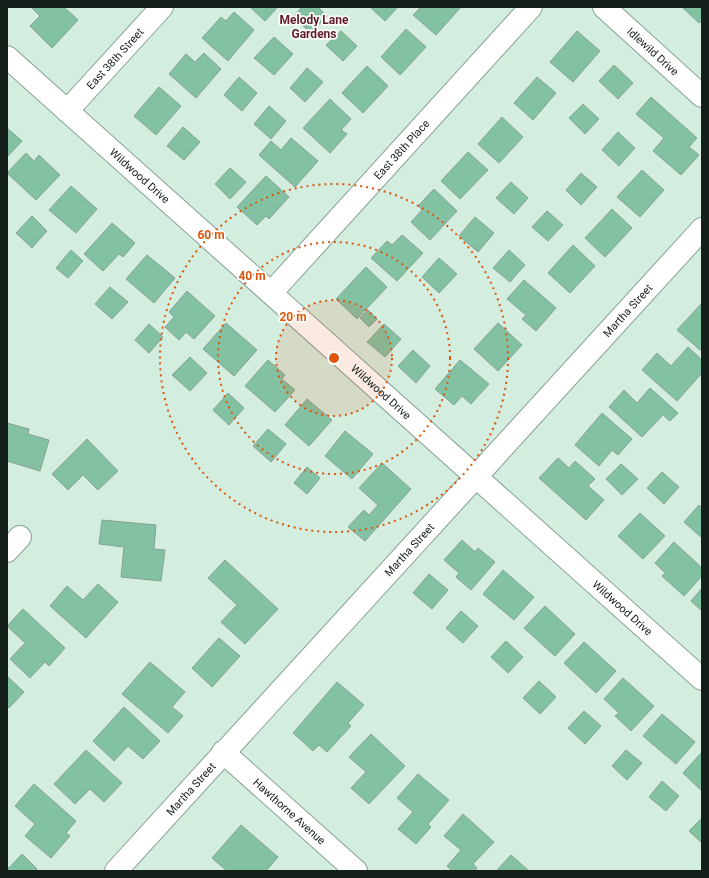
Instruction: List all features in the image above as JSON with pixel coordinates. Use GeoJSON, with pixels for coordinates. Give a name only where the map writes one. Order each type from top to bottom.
{"type":"FeatureCollection","features":[{"type":"Feature","properties":{"kind":"street","name":"East 38th Street"},"geometry":{"type":"LineString","coordinates":[[67,110],[162,7]]}},
{"type":"Feature","properties":{"kind":"street","name":"East 38th Place"},"geometry":{"type":"LineString","coordinates":[[271,292],[531,7]]}},
{"type":"Feature","properties":{"kind":"street","name":"Idlewild Drive"},"geometry":{"type":"LineString","coordinates":[[604,7],[702,96]]}},
{"type":"Feature","properties":{"kind":"street","name":"Wildwood Drive"},"geometry":{"type":"LineString","coordinates":[[7,57],[702,679]]}},
{"type":"Feature","properties":{"kind":"street","name":"Martha Street"},"geometry":{"type":"LineString","coordinates":[[116,871],[702,229]]}},
{"type":"Feature","properties":{"kind":"street","name":"Hawthorne Avenue"},"geometry":{"type":"LineString","coordinates":[[223,752],[356,871]]}},
{"type":"Feature","properties":{"kind":"building"},"geometry":{"type":"Polygon","coordinates":[[[31,7],[64,7],[78,20],[52,48],[30,26],[40,16],[31,7]]]}},
{"type":"Feature","properties":{"kind":"building"},"geometry":{"type":"Polygon","coordinates":[[[250,7],[278,7],[265,21],[250,7]]]}},
{"type":"Feature","properties":{"kind":"building"},"geometry":{"type":"Polygon","coordinates":[[[302,7],[318,7],[327,16],[311,33],[293,17],[302,7]]]}},
{"type":"Feature","properties":{"kind":"building"},"geometry":{"type":"Polygon","coordinates":[[[370,7],[396,7],[397,8],[385,21],[370,7]]]}},
{"type":"Feature","properties":{"kind":"building"},"geometry":{"type":"Polygon","coordinates":[[[421,7],[460,8],[436,35],[413,15],[421,7]]]}},
{"type":"Feature","properties":{"kind":"building"},"geometry":{"type":"Polygon","coordinates":[[[702,7],[702,20],[699,23],[683,8],[702,7]]]}},
{"type":"Feature","properties":{"kind":"building"},"geometry":{"type":"Polygon","coordinates":[[[234,12],[254,30],[228,61],[202,38],[221,17],[226,21],[234,12]]]}},
{"type":"Feature","properties":{"kind":"building"},"geometry":{"type":"Polygon","coordinates":[[[406,29],[426,47],[400,75],[381,57],[406,29]]]}},
{"type":"Feature","properties":{"kind":"building"},"geometry":{"type":"Polygon","coordinates":[[[341,31],[357,46],[343,61],[326,45],[341,31]]]}},
{"type":"Feature","properties":{"kind":"building"},"geometry":{"type":"Polygon","coordinates":[[[577,31],[600,51],[573,82],[550,62],[577,31]]]}},
{"type":"Feature","properties":{"kind":"building"},"geometry":{"type":"Polygon","coordinates":[[[274,37],[293,54],[274,75],[254,58],[274,37]]]}},
{"type":"Feature","properties":{"kind":"building"},"geometry":{"type":"Polygon","coordinates":[[[204,53],[221,69],[196,98],[169,74],[186,54],[195,62],[204,53]]]}},
{"type":"Feature","properties":{"kind":"building"},"geometry":{"type":"Polygon","coordinates":[[[614,65],[633,83],[618,99],[599,81],[614,65]]]}},
{"type":"Feature","properties":{"kind":"building"},"geometry":{"type":"Polygon","coordinates":[[[367,66],[388,86],[363,113],[342,93],[367,66]]]}},
{"type":"Feature","properties":{"kind":"building"},"geometry":{"type":"Polygon","coordinates":[[[307,68],[323,82],[305,102],[290,88],[307,68]]]}},
{"type":"Feature","properties":{"kind":"building"},"geometry":{"type":"Polygon","coordinates":[[[239,77],[257,93],[242,111],[224,95],[239,77]]]}},
{"type":"Feature","properties":{"kind":"building"},"geometry":{"type":"Polygon","coordinates":[[[537,77],[556,93],[533,120],[514,103],[537,77]]]}},
{"type":"Feature","properties":{"kind":"building"},"geometry":{"type":"Polygon","coordinates":[[[159,87],[181,106],[156,135],[134,116],[159,87]]]}},
{"type":"Feature","properties":{"kind":"building"},"geometry":{"type":"Polygon","coordinates":[[[651,97],[697,138],[689,147],[699,155],[681,175],[653,151],[664,138],[636,114],[651,97]]]}},
{"type":"Feature","properties":{"kind":"building"},"geometry":{"type":"Polygon","coordinates":[[[330,99],[351,119],[341,130],[347,134],[330,153],[303,128],[330,99]]]}},
{"type":"Feature","properties":{"kind":"building"},"geometry":{"type":"Polygon","coordinates":[[[583,104],[599,119],[585,134],[569,118],[583,104]]]}},
{"type":"Feature","properties":{"kind":"building"},"geometry":{"type":"Polygon","coordinates":[[[269,106],[286,121],[271,139],[254,124],[269,106]]]}},
{"type":"Feature","properties":{"kind":"building"},"geometry":{"type":"Polygon","coordinates":[[[502,117],[523,137],[499,163],[478,144],[502,117]]]}},
{"type":"Feature","properties":{"kind":"building"},"geometry":{"type":"Polygon","coordinates":[[[183,127],[200,142],[184,160],[167,146],[183,127]]]}},
{"type":"Feature","properties":{"kind":"building"},"geometry":{"type":"Polygon","coordinates":[[[7,128],[22,141],[7,157],[7,128]]]}},
{"type":"Feature","properties":{"kind":"building"},"geometry":{"type":"Polygon","coordinates":[[[618,132],[635,148],[619,166],[602,150],[618,132]]]}},
{"type":"Feature","properties":{"kind":"building"},"geometry":{"type":"Polygon","coordinates":[[[291,138],[318,161],[295,187],[259,155],[271,141],[281,150],[291,138]]]}},
{"type":"Feature","properties":{"kind":"building"},"geometry":{"type":"Polygon","coordinates":[[[468,152],[488,170],[460,199],[441,181],[468,152]]]}},
{"type":"Feature","properties":{"kind":"building"},"geometry":{"type":"Polygon","coordinates":[[[26,153],[34,161],[39,155],[60,175],[36,200],[7,173],[26,153]]]}},
{"type":"Feature","properties":{"kind":"building"},"geometry":{"type":"Polygon","coordinates":[[[230,168],[246,182],[230,199],[215,184],[230,168]]]}},
{"type":"Feature","properties":{"kind":"building"},"geometry":{"type":"Polygon","coordinates":[[[642,170],[664,190],[640,217],[617,197],[642,170]]]}},
{"type":"Feature","properties":{"kind":"building"},"geometry":{"type":"Polygon","coordinates":[[[581,173],[597,187],[581,205],[566,190],[581,173]]]}},
{"type":"Feature","properties":{"kind":"building"},"geometry":{"type":"Polygon","coordinates":[[[266,176],[289,197],[269,219],[266,216],[257,225],[237,207],[266,176]]]}},
{"type":"Feature","properties":{"kind":"building"},"geometry":{"type":"Polygon","coordinates":[[[511,182],[528,198],[514,214],[496,198],[511,182]]]}},
{"type":"Feature","properties":{"kind":"building"},"geometry":{"type":"Polygon","coordinates":[[[71,186],[97,209],[76,233],[49,210],[71,186]]]}},
{"type":"Feature","properties":{"kind":"building"},"geometry":{"type":"Polygon","coordinates":[[[434,189],[457,211],[430,240],[411,222],[422,210],[418,206],[434,189]]]}},
{"type":"Feature","properties":{"kind":"building"},"geometry":{"type":"Polygon","coordinates":[[[612,209],[632,228],[605,257],[585,238],[612,209]]]}},
{"type":"Feature","properties":{"kind":"building"},"geometry":{"type":"Polygon","coordinates":[[[547,211],[563,225],[548,241],[532,227],[547,211]]]}},
{"type":"Feature","properties":{"kind":"building"},"geometry":{"type":"Polygon","coordinates":[[[32,216],[47,231],[32,248],[16,233],[32,216]]]}},
{"type":"Feature","properties":{"kind":"building"},"geometry":{"type":"Polygon","coordinates":[[[475,217],[494,233],[478,252],[459,236],[475,217]]]}},
{"type":"Feature","properties":{"kind":"building"},"geometry":{"type":"Polygon","coordinates":[[[112,223],[135,243],[123,257],[119,254],[103,271],[84,254],[112,223]]]}},
{"type":"Feature","properties":{"kind":"building"},"geometry":{"type":"Polygon","coordinates":[[[402,235],[423,253],[397,281],[371,258],[387,241],[392,245],[402,235]]]}},
{"type":"Feature","properties":{"kind":"building"},"geometry":{"type":"Polygon","coordinates":[[[573,245],[595,266],[570,293],[548,273],[573,245]]]}},
{"type":"Feature","properties":{"kind":"building"},"geometry":{"type":"Polygon","coordinates":[[[71,250],[83,261],[68,278],[56,268],[71,250]]]}},
{"type":"Feature","properties":{"kind":"building"},"geometry":{"type":"Polygon","coordinates":[[[509,250],[525,265],[510,282],[493,268],[509,250]]]}},
{"type":"Feature","properties":{"kind":"building"},"geometry":{"type":"Polygon","coordinates":[[[147,255],[175,278],[154,303],[126,279],[147,255]]]}},
{"type":"Feature","properties":{"kind":"building"},"geometry":{"type":"Polygon","coordinates":[[[439,258],[457,274],[439,293],[422,277],[439,258]]]}},
{"type":"Feature","properties":{"kind":"building"},"geometry":{"type":"Polygon","coordinates":[[[366,267],[387,287],[357,319],[336,299],[366,267]]]}},
{"type":"Feature","properties":{"kind":"building"},"geometry":{"type":"Polygon","coordinates":[[[524,280],[556,308],[536,331],[522,319],[526,315],[507,299],[524,280]]]}},
{"type":"Feature","properties":{"kind":"building"},"geometry":{"type":"Polygon","coordinates":[[[110,287],[128,302],[112,319],[95,304],[110,287]]]}},
{"type":"Feature","properties":{"kind":"building"},"geometry":{"type":"Polygon","coordinates":[[[187,291],[215,316],[194,339],[186,332],[179,340],[165,327],[174,317],[169,312],[187,291]]]}},
{"type":"Feature","properties":{"kind":"building"},"geometry":{"type":"Polygon","coordinates":[[[702,303],[702,347],[700,350],[677,330],[702,303]]]}},
{"type":"Feature","properties":{"kind":"building"},"geometry":{"type":"Polygon","coordinates":[[[368,310],[377,319],[369,327],[360,318],[368,310]]]}},
{"type":"Feature","properties":{"kind":"building"},"geometry":{"type":"Polygon","coordinates":[[[226,323],[257,350],[234,376],[203,349],[226,323]]]}},
{"type":"Feature","properties":{"kind":"building"},"geometry":{"type":"Polygon","coordinates":[[[498,323],[522,345],[498,371],[474,349],[498,323]]]}},
{"type":"Feature","properties":{"kind":"building"},"geometry":{"type":"Polygon","coordinates":[[[149,324],[163,337],[149,353],[135,340],[149,324]]]}},
{"type":"Feature","properties":{"kind":"building"},"geometry":{"type":"Polygon","coordinates":[[[384,324],[401,339],[385,357],[367,342],[384,324]]]}},
{"type":"Feature","properties":{"kind":"building"},"geometry":{"type":"Polygon","coordinates":[[[688,347],[702,360],[702,373],[677,401],[642,370],[657,353],[671,366],[688,347]]]}},
{"type":"Feature","properties":{"kind":"building"},"geometry":{"type":"Polygon","coordinates":[[[413,350],[430,366],[416,383],[398,366],[413,350]]]}},
{"type":"Feature","properties":{"kind":"building"},"geometry":{"type":"Polygon","coordinates":[[[190,357],[207,373],[190,391],[172,375],[190,357]]]}},
{"type":"Feature","properties":{"kind":"building"},"geometry":{"type":"Polygon","coordinates":[[[268,360],[285,375],[282,379],[295,390],[275,412],[245,386],[268,360]]]}},
{"type":"Feature","properties":{"kind":"building"},"geometry":{"type":"Polygon","coordinates":[[[460,360],[489,384],[471,404],[462,396],[454,405],[435,389],[460,360]]]}},
{"type":"Feature","properties":{"kind":"building"},"geometry":{"type":"Polygon","coordinates":[[[650,388],[678,413],[670,421],[663,415],[642,437],[609,407],[624,390],[637,403],[650,388]]]}},
{"type":"Feature","properties":{"kind":"building"},"geometry":{"type":"Polygon","coordinates":[[[228,393],[244,408],[229,425],[213,410],[228,393]]]}},
{"type":"Feature","properties":{"kind":"building"},"geometry":{"type":"Polygon","coordinates":[[[307,399],[332,420],[309,446],[285,425],[307,399]]]}},
{"type":"Feature","properties":{"kind":"building"},"geometry":{"type":"Polygon","coordinates":[[[602,413],[632,439],[618,455],[612,450],[599,466],[575,445],[602,413]]]}},
{"type":"Feature","properties":{"kind":"building"},"geometry":{"type":"Polygon","coordinates":[[[7,423],[29,429],[28,434],[49,440],[40,471],[7,461],[7,423]]]}},
{"type":"Feature","properties":{"kind":"building"},"geometry":{"type":"Polygon","coordinates":[[[268,429],[286,444],[271,462],[253,446],[268,429]]]}},
{"type":"Feature","properties":{"kind":"building"},"geometry":{"type":"Polygon","coordinates":[[[345,431],[373,454],[352,479],[325,456],[345,431]]]}},
{"type":"Feature","properties":{"kind":"building"},"geometry":{"type":"Polygon","coordinates":[[[87,439],[118,471],[98,490],[83,475],[68,490],[52,474],[87,439]]]}},
{"type":"Feature","properties":{"kind":"building"},"geometry":{"type":"Polygon","coordinates":[[[558,458],[569,468],[575,461],[595,479],[588,486],[604,500],[586,520],[539,478],[558,458]]]}},
{"type":"Feature","properties":{"kind":"building"},"geometry":{"type":"Polygon","coordinates":[[[382,463],[411,489],[365,541],[348,527],[364,510],[369,515],[378,505],[359,488],[382,463]]]}},
{"type":"Feature","properties":{"kind":"building"},"geometry":{"type":"Polygon","coordinates":[[[621,464],[638,479],[622,495],[606,479],[621,464]]]}},
{"type":"Feature","properties":{"kind":"building"},"geometry":{"type":"Polygon","coordinates":[[[307,467],[320,478],[307,494],[294,483],[307,467]]]}},
{"type":"Feature","properties":{"kind":"building"},"geometry":{"type":"Polygon","coordinates":[[[662,472],[679,487],[664,504],[647,488],[662,472]]]}},
{"type":"Feature","properties":{"kind":"building"},"geometry":{"type":"Polygon","coordinates":[[[699,505],[702,508],[702,538],[684,522],[699,505]]]}},
{"type":"Feature","properties":{"kind":"building"},"geometry":{"type":"Polygon","coordinates":[[[640,513],[665,536],[643,559],[618,536],[640,513]]]}},
{"type":"Feature","properties":{"kind":"building"},"geometry":{"type":"Polygon","coordinates":[[[102,520],[156,525],[154,549],[165,550],[161,581],[121,577],[124,547],[99,544],[102,520]]]}},
{"type":"Feature","properties":{"kind":"building"},"geometry":{"type":"Polygon","coordinates":[[[462,540],[475,552],[478,548],[495,562],[471,590],[456,577],[459,573],[444,560],[462,540]]]}},
{"type":"Feature","properties":{"kind":"building"},"geometry":{"type":"Polygon","coordinates":[[[674,542],[702,568],[702,576],[684,596],[662,576],[665,573],[655,563],[674,542]]]}},
{"type":"Feature","properties":{"kind":"building"},"geometry":{"type":"Polygon","coordinates":[[[225,560],[278,609],[245,644],[221,622],[237,605],[208,578],[225,560]]]}},
{"type":"Feature","properties":{"kind":"building"},"geometry":{"type":"Polygon","coordinates":[[[503,570],[534,597],[514,620],[483,594],[503,570]]]}},
{"type":"Feature","properties":{"kind":"building"},"geometry":{"type":"Polygon","coordinates":[[[429,574],[448,590],[432,609],[413,593],[429,574]]]}},
{"type":"Feature","properties":{"kind":"building"},"geometry":{"type":"Polygon","coordinates":[[[98,584],[118,602],[86,638],[50,606],[67,586],[83,600],[98,584]]]}},
{"type":"Feature","properties":{"kind":"building"},"geometry":{"type":"Polygon","coordinates":[[[702,588],[702,611],[691,601],[702,588]]]}},
{"type":"Feature","properties":{"kind":"building"},"geometry":{"type":"Polygon","coordinates":[[[545,606],[575,634],[555,656],[524,628],[545,606]]]}},
{"type":"Feature","properties":{"kind":"building"},"geometry":{"type":"Polygon","coordinates":[[[23,609],[65,648],[49,666],[45,662],[30,678],[10,659],[25,643],[7,626],[23,609]]]}},
{"type":"Feature","properties":{"kind":"building"},"geometry":{"type":"Polygon","coordinates":[[[461,611],[478,626],[463,643],[446,628],[461,611]]]}},
{"type":"Feature","properties":{"kind":"building"},"geometry":{"type":"Polygon","coordinates":[[[219,638],[240,656],[212,687],[192,668],[219,638]]]}},
{"type":"Feature","properties":{"kind":"building"},"geometry":{"type":"Polygon","coordinates":[[[506,641],[523,657],[508,673],[491,657],[506,641]]]}},
{"type":"Feature","properties":{"kind":"building"},"geometry":{"type":"Polygon","coordinates":[[[584,642],[616,671],[596,693],[564,663],[584,642]]]}},
{"type":"Feature","properties":{"kind":"building"},"geometry":{"type":"Polygon","coordinates":[[[150,662],[185,692],[172,707],[183,716],[168,733],[122,694],[150,662]]]}},
{"type":"Feature","properties":{"kind":"building"},"geometry":{"type":"Polygon","coordinates":[[[7,676],[24,692],[9,708],[7,706],[7,676]]]}},
{"type":"Feature","properties":{"kind":"building"},"geometry":{"type":"Polygon","coordinates":[[[623,678],[654,706],[631,731],[615,716],[619,713],[604,699],[623,678]]]}},
{"type":"Feature","properties":{"kind":"building"},"geometry":{"type":"Polygon","coordinates":[[[539,681],[556,697],[540,714],[523,698],[539,681]]]}},
{"type":"Feature","properties":{"kind":"building"},"geometry":{"type":"Polygon","coordinates":[[[337,682],[364,705],[348,723],[351,726],[327,752],[319,745],[313,751],[293,733],[337,682]]]}},
{"type":"Feature","properties":{"kind":"building"},"geometry":{"type":"Polygon","coordinates":[[[124,707],[160,741],[143,759],[128,746],[114,761],[93,741],[124,707]]]}},
{"type":"Feature","properties":{"kind":"building"},"geometry":{"type":"Polygon","coordinates":[[[584,711],[601,726],[585,744],[568,728],[584,711]]]}},
{"type":"Feature","properties":{"kind":"building"},"geometry":{"type":"Polygon","coordinates":[[[662,714],[695,742],[676,764],[643,736],[662,714]]]}},
{"type":"Feature","properties":{"kind":"building"},"geometry":{"type":"Polygon","coordinates":[[[371,734],[405,766],[369,804],[351,788],[366,772],[349,757],[371,734]]]}},
{"type":"Feature","properties":{"kind":"building"},"geometry":{"type":"Polygon","coordinates":[[[86,750],[122,783],[104,802],[90,789],[75,804],[54,784],[86,750]]]}},
{"type":"Feature","properties":{"kind":"building"},"geometry":{"type":"Polygon","coordinates":[[[626,750],[642,763],[627,780],[612,766],[626,750]]]}},
{"type":"Feature","properties":{"kind":"building"},"geometry":{"type":"Polygon","coordinates":[[[702,752],[702,791],[683,773],[702,752]]]}},
{"type":"Feature","properties":{"kind":"building"},"geometry":{"type":"Polygon","coordinates":[[[418,774],[449,800],[428,824],[431,827],[416,844],[398,829],[413,812],[397,798],[418,774]]]}},
{"type":"Feature","properties":{"kind":"building"},"geometry":{"type":"Polygon","coordinates":[[[662,781],[679,796],[666,811],[649,797],[662,781]]]}},
{"type":"Feature","properties":{"kind":"building"},"geometry":{"type":"Polygon","coordinates":[[[34,784],[76,821],[66,833],[70,836],[51,858],[25,836],[35,824],[15,806],[34,784]]]}},
{"type":"Feature","properties":{"kind":"building"},"geometry":{"type":"Polygon","coordinates":[[[463,814],[494,842],[473,864],[477,868],[475,871],[452,871],[447,866],[461,850],[444,836],[463,814]]]}},
{"type":"Feature","properties":{"kind":"building"},"geometry":{"type":"Polygon","coordinates":[[[702,818],[702,843],[689,831],[702,818]]]}},
{"type":"Feature","properties":{"kind":"building"},"geometry":{"type":"Polygon","coordinates":[[[241,825],[278,857],[266,871],[227,871],[212,858],[241,825]]]}},
{"type":"Feature","properties":{"kind":"building"},"geometry":{"type":"Polygon","coordinates":[[[22,854],[37,869],[35,871],[7,871],[7,866],[9,868],[22,854]]]}},
{"type":"Feature","properties":{"kind":"building"},"geometry":{"type":"Polygon","coordinates":[[[511,855],[529,871],[496,871],[511,855]]]}},
{"type":"Feature","properties":{"kind":"district","name":"Melody Lane Gardens"},"geometry":{"type":"Point","coordinates":[314,27]}}]}
